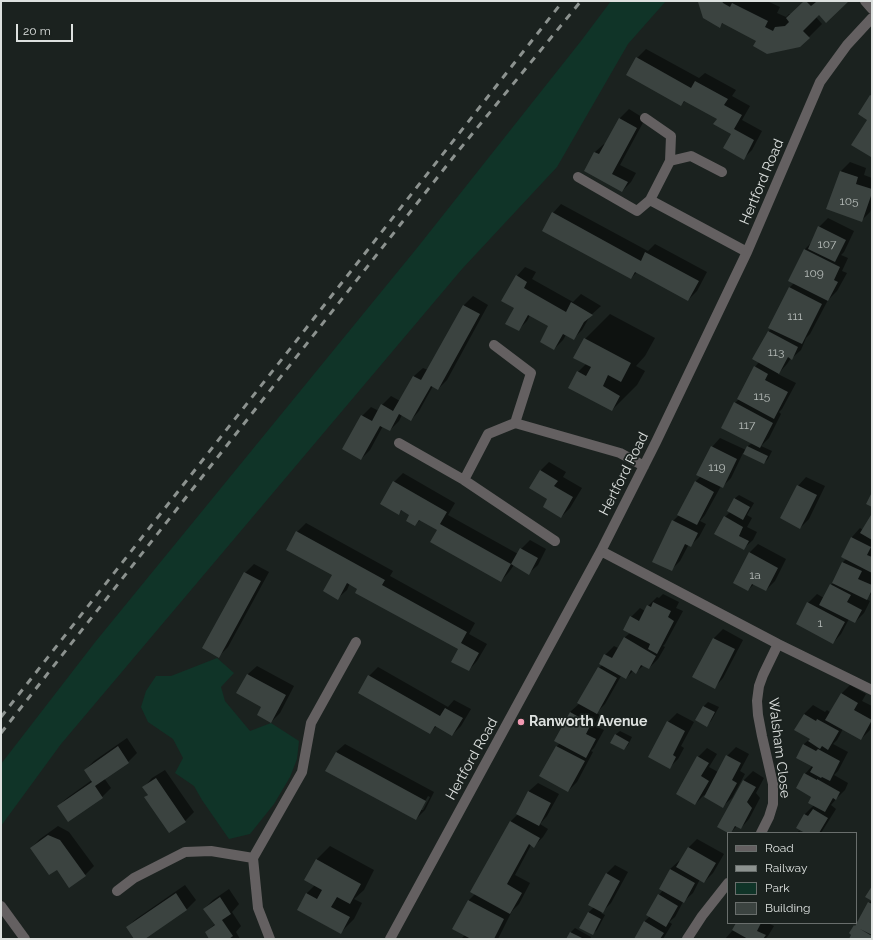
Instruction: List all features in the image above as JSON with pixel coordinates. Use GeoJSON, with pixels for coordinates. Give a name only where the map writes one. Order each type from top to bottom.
{"type":"FeatureCollection","features":[{"type":"Feature","properties":{"kind":"street"},"geometry":{"type":"LineString","coordinates":[[865,1],[872,9]]}},
{"type":"Feature","properties":{"kind":"street","name":"Hertford Road"},"geometry":{"type":"LineString","coordinates":[[390,939],[600,551],[644,466],[747,252],[820,82],[847,45],[872,18]]}},
{"type":"Feature","properties":{"kind":"street"},"geometry":{"type":"LineString","coordinates":[[578,177],[637,211],[650,200],[670,161],[671,136],[645,118]]}},
{"type":"Feature","properties":{"kind":"street"},"geometry":{"type":"LineString","coordinates":[[670,161],[691,156],[722,172]]}},
{"type":"Feature","properties":{"kind":"street"},"geometry":{"type":"LineString","coordinates":[[650,200],[747,252]]}},
{"type":"Feature","properties":{"kind":"street"},"geometry":{"type":"LineString","coordinates":[[494,345],[531,373],[515,423]]}},
{"type":"Feature","properties":{"kind":"street"},"geometry":{"type":"LineString","coordinates":[[464,480],[488,434],[515,423],[620,453],[644,466]]}},
{"type":"Feature","properties":{"kind":"street"},"geometry":{"type":"LineString","coordinates":[[399,443],[449,473],[464,480],[555,541]]}},
{"type":"Feature","properties":{"kind":"street"},"geometry":{"type":"LineString","coordinates":[[600,551],[778,644],[871,688]]}},
{"type":"Feature","properties":{"kind":"street"},"geometry":{"type":"LineString","coordinates":[[270,939],[258,908],[253,858],[302,772],[311,723],[356,642]]}},
{"type":"Feature","properties":{"kind":"street","name":"Walsham Close"},"geometry":{"type":"LineString","coordinates":[[762,832],[774,804],[772,784],[758,715],[757,701],[759,686],[763,675],[778,644]]}},
{"type":"Feature","properties":{"kind":"street"},"geometry":{"type":"LineString","coordinates":[[117,891],[134,878],[185,852],[211,851],[253,858]]}},
{"type":"Feature","properties":{"kind":"street"},"geometry":{"type":"LineString","coordinates":[[687,939],[702,916],[727,884]]}},
{"type":"Feature","properties":{"kind":"street"},"geometry":{"type":"LineString","coordinates":[[1,906],[25,939]]}},
{"type":"Feature","properties":{"kind":"green space"},"geometry":{"type":"Polygon","coordinates":[[[611,1],[666,1],[628,44],[557,167],[462,269],[61,744],[1,826],[1,764],[96,641],[417,248],[611,1]]]}},
{"type":"Feature","properties":{"kind":"green space"},"geometry":{"type":"Polygon","coordinates":[[[217,658],[234,673],[221,687],[225,701],[250,731],[271,723],[299,741],[297,759],[290,777],[274,804],[250,834],[229,839],[194,786],[175,773],[183,758],[173,739],[148,722],[141,707],[146,691],[156,676],[171,676],[217,658]]]}},
{"type":"Feature","properties":{"kind":"building"},"geometry":{"type":"Polygon","coordinates":[[[722,1],[730,7],[732,3],[768,21],[765,27],[773,31],[775,27],[785,26],[789,22],[786,18],[804,1],[811,6],[816,2],[815,1],[849,1],[826,23],[819,15],[803,31],[810,38],[800,47],[767,54],[753,46],[756,41],[722,23],[720,28],[703,18],[698,2],[722,1]]]}},
{"type":"Feature","properties":{"kind":"building"},"geometry":{"type":"Polygon","coordinates":[[[636,57],[691,88],[695,81],[728,99],[724,105],[742,115],[734,129],[754,140],[744,160],[723,148],[731,134],[713,124],[717,119],[684,101],[681,106],[626,75],[636,57]]]}},
{"type":"Feature","properties":{"kind":"building"},"geometry":{"type":"Polygon","coordinates":[[[870,95],[872,96],[871,157],[851,145],[867,120],[858,114],[870,95]]]}},
{"type":"Feature","properties":{"kind":"building"},"geometry":{"type":"Polygon","coordinates":[[[619,118],[637,128],[612,174],[628,182],[622,192],[584,171],[594,152],[599,154],[619,118]]]}},
{"type":"Feature","properties":{"kind":"building"},"geometry":{"type":"Polygon","coordinates":[[[840,171],[858,177],[856,184],[872,189],[862,222],[826,209],[840,171]]]}},
{"type":"Feature","properties":{"kind":"building"},"geometry":{"type":"Polygon","coordinates":[[[552,212],[641,261],[645,252],[699,281],[688,301],[635,272],[631,279],[542,231],[552,212]]]}},
{"type":"Feature","properties":{"kind":"building"},"geometry":{"type":"Polygon","coordinates":[[[818,226],[846,240],[835,262],[808,249],[818,226]]]}},
{"type":"Feature","properties":{"kind":"building"},"geometry":{"type":"Polygon","coordinates":[[[804,249],[840,267],[834,280],[838,282],[828,301],[788,281],[804,249]]]}},
{"type":"Feature","properties":{"kind":"building"},"geometry":{"type":"Polygon","coordinates":[[[516,275],[527,282],[524,288],[566,312],[571,302],[593,315],[584,322],[574,340],[563,334],[554,350],[540,342],[548,326],[528,315],[519,331],[505,324],[514,308],[501,301],[516,275]]]}},
{"type":"Feature","properties":{"kind":"building"},"geometry":{"type":"Polygon","coordinates":[[[789,287],[822,304],[802,344],[768,328],[789,287]]]}},
{"type":"Feature","properties":{"kind":"building"},"geometry":{"type":"Polygon","coordinates":[[[463,305],[480,314],[438,390],[431,386],[411,421],[399,414],[390,431],[380,426],[361,460],[342,449],[361,415],[372,421],[381,404],[393,411],[413,376],[421,380],[463,305]]]}},
{"type":"Feature","properties":{"kind":"building"},"geometry":{"type":"Polygon","coordinates":[[[768,331],[798,347],[792,360],[788,357],[779,374],[752,359],[768,331]]]}},
{"type":"Feature","properties":{"kind":"building"},"geometry":{"type":"Polygon","coordinates":[[[584,338],[631,363],[621,382],[608,375],[603,386],[620,396],[612,411],[568,388],[577,371],[586,376],[591,367],[573,358],[584,338]]]}},
{"type":"Feature","properties":{"kind":"building"},"geometry":{"type":"Polygon","coordinates":[[[754,366],[768,374],[765,380],[788,392],[774,419],[737,399],[754,366]]]}},
{"type":"Feature","properties":{"kind":"building"},"geometry":{"type":"Polygon","coordinates":[[[734,402],[773,423],[760,448],[721,428],[734,402]]]}},
{"type":"Feature","properties":{"kind":"building"},"geometry":{"type":"Polygon","coordinates":[[[711,446],[737,459],[723,488],[696,475],[711,446]]]}},
{"type":"Feature","properties":{"kind":"building"},"geometry":{"type":"Polygon","coordinates":[[[747,446],[768,456],[764,464],[743,454],[747,446]]]}},
{"type":"Feature","properties":{"kind":"building"},"geometry":{"type":"Polygon","coordinates":[[[540,470],[558,481],[554,486],[573,497],[561,518],[543,507],[547,499],[529,488],[540,470]]]}},
{"type":"Feature","properties":{"kind":"building"},"geometry":{"type":"Polygon","coordinates":[[[393,481],[447,512],[440,524],[511,564],[501,582],[430,542],[437,530],[419,520],[415,526],[406,521],[409,515],[401,510],[399,515],[380,504],[393,481]]]}},
{"type":"Feature","properties":{"kind":"building"},"geometry":{"type":"Polygon","coordinates":[[[695,481],[714,492],[697,525],[677,515],[695,481]]]}},
{"type":"Feature","properties":{"kind":"building"},"geometry":{"type":"Polygon","coordinates":[[[797,485],[817,495],[800,529],[780,518],[797,485]]]}},
{"type":"Feature","properties":{"kind":"building"},"geometry":{"type":"Polygon","coordinates":[[[872,492],[872,507],[866,504],[872,492]]]}},
{"type":"Feature","properties":{"kind":"building"},"geometry":{"type":"Polygon","coordinates":[[[734,498],[750,507],[743,520],[727,511],[734,498]]]}},
{"type":"Feature","properties":{"kind":"building"},"geometry":{"type":"Polygon","coordinates":[[[872,515],[872,540],[860,533],[872,515]]]}},
{"type":"Feature","properties":{"kind":"building"},"geometry":{"type":"Polygon","coordinates":[[[724,516],[743,527],[739,536],[749,541],[744,550],[714,534],[724,516]]]}},
{"type":"Feature","properties":{"kind":"building"},"geometry":{"type":"Polygon","coordinates":[[[672,520],[698,533],[691,547],[685,544],[672,571],[652,562],[672,520]]]}},
{"type":"Feature","properties":{"kind":"building"},"geometry":{"type":"Polygon","coordinates":[[[296,531],[385,580],[382,585],[467,632],[461,643],[479,653],[469,671],[451,662],[458,649],[355,593],[357,589],[347,583],[338,600],[323,591],[332,575],[286,550],[296,531]]]}},
{"type":"Feature","properties":{"kind":"building"},"geometry":{"type":"Polygon","coordinates":[[[851,537],[871,547],[867,555],[872,557],[872,573],[841,557],[851,537]]]}},
{"type":"Feature","properties":{"kind":"building"},"geometry":{"type":"Polygon","coordinates":[[[520,548],[538,558],[529,575],[511,564],[520,548]]]}},
{"type":"Feature","properties":{"kind":"building"},"geometry":{"type":"Polygon","coordinates":[[[749,552],[778,568],[766,591],[752,584],[748,591],[733,583],[749,552]]]}},
{"type":"Feature","properties":{"kind":"building"},"geometry":{"type":"Polygon","coordinates":[[[842,562],[862,571],[858,579],[872,585],[872,590],[867,600],[832,583],[842,562]]]}},
{"type":"Feature","properties":{"kind":"building"},"geometry":{"type":"Polygon","coordinates":[[[244,572],[261,581],[219,658],[202,648],[244,572]]]}},
{"type":"Feature","properties":{"kind":"building"},"geometry":{"type":"Polygon","coordinates":[[[830,584],[851,595],[847,602],[862,610],[855,623],[819,605],[830,584]]]}},
{"type":"Feature","properties":{"kind":"building"},"geometry":{"type":"Polygon","coordinates":[[[653,602],[671,611],[668,617],[674,621],[657,654],[648,649],[650,644],[623,630],[630,616],[639,621],[647,605],[651,607],[653,602]]]}},
{"type":"Feature","properties":{"kind":"building"},"geometry":{"type":"Polygon","coordinates":[[[807,602],[845,622],[833,644],[796,624],[807,602]]]}},
{"type":"Feature","properties":{"kind":"building"},"geometry":{"type":"Polygon","coordinates":[[[624,637],[656,656],[649,669],[641,665],[636,674],[631,670],[626,679],[599,664],[604,654],[612,658],[624,637]]]}},
{"type":"Feature","properties":{"kind":"building"},"geometry":{"type":"Polygon","coordinates":[[[713,638],[735,649],[715,689],[692,677],[713,638]]]}},
{"type":"Feature","properties":{"kind":"building"},"geometry":{"type":"Polygon","coordinates":[[[598,667],[617,678],[597,714],[577,703],[598,667]]]}},
{"type":"Feature","properties":{"kind":"building"},"geometry":{"type":"Polygon","coordinates":[[[247,674],[286,695],[271,723],[257,715],[261,707],[236,693],[247,674]]]}},
{"type":"Feature","properties":{"kind":"building"},"geometry":{"type":"Polygon","coordinates":[[[368,675],[440,716],[445,708],[463,718],[452,736],[435,726],[430,734],[358,693],[368,675]]]}},
{"type":"Feature","properties":{"kind":"building"},"geometry":{"type":"Polygon","coordinates":[[[841,693],[858,703],[854,710],[872,720],[861,740],[825,720],[841,693]]]}},
{"type":"Feature","properties":{"kind":"building"},"geometry":{"type":"Polygon","coordinates":[[[703,706],[715,712],[707,727],[695,720],[703,706]]]}},
{"type":"Feature","properties":{"kind":"building"},"geometry":{"type":"Polygon","coordinates":[[[570,712],[591,724],[586,734],[596,739],[586,758],[554,741],[570,712]]]}},
{"type":"Feature","properties":{"kind":"building"},"geometry":{"type":"Polygon","coordinates":[[[804,714],[839,731],[828,750],[822,746],[820,749],[808,741],[810,739],[794,730],[804,714]]]}},
{"type":"Feature","properties":{"kind":"building"},"geometry":{"type":"Polygon","coordinates":[[[667,721],[685,731],[673,755],[676,757],[670,769],[648,757],[667,721]]]}},
{"type":"Feature","properties":{"kind":"building"},"geometry":{"type":"Polygon","coordinates":[[[615,734],[629,742],[624,750],[610,743],[615,734]]]}},
{"type":"Feature","properties":{"kind":"building"},"geometry":{"type":"Polygon","coordinates":[[[803,744],[816,751],[818,749],[840,761],[830,781],[810,772],[813,767],[796,758],[803,744]]]}},
{"type":"Feature","properties":{"kind":"building"},"geometry":{"type":"Polygon","coordinates":[[[118,746],[129,763],[95,786],[103,798],[68,822],[57,806],[92,782],[84,770],[118,746]]]}},
{"type":"Feature","properties":{"kind":"building"},"geometry":{"type":"Polygon","coordinates":[[[556,746],[585,761],[568,792],[539,776],[556,746]]]}},
{"type":"Feature","properties":{"kind":"building"},"geometry":{"type":"Polygon","coordinates":[[[336,752],[426,801],[416,820],[325,771],[336,752]]]}},
{"type":"Feature","properties":{"kind":"building"},"geometry":{"type":"Polygon","coordinates":[[[726,755],[741,763],[732,780],[737,783],[723,808],[704,797],[726,755]]]}},
{"type":"Feature","properties":{"kind":"building"},"geometry":{"type":"Polygon","coordinates":[[[697,756],[709,763],[701,776],[709,781],[695,805],[676,794],[697,756]]]}},
{"type":"Feature","properties":{"kind":"building"},"geometry":{"type":"Polygon","coordinates":[[[804,773],[840,792],[836,800],[833,798],[825,812],[808,803],[811,797],[796,788],[804,773]]]}},
{"type":"Feature","properties":{"kind":"building"},"geometry":{"type":"Polygon","coordinates":[[[156,778],[186,822],[169,833],[144,797],[148,795],[142,787],[156,778]]]}},
{"type":"Feature","properties":{"kind":"building"},"geometry":{"type":"Polygon","coordinates":[[[743,780],[756,787],[747,802],[752,808],[741,829],[735,826],[732,832],[727,832],[717,827],[743,780]]]}},
{"type":"Feature","properties":{"kind":"building"},"geometry":{"type":"Polygon","coordinates":[[[528,791],[551,803],[539,826],[516,814],[528,791]]]}},
{"type":"Feature","properties":{"kind":"building"},"geometry":{"type":"Polygon","coordinates":[[[813,809],[828,818],[820,832],[803,832],[796,828],[804,814],[808,816],[813,809]]]}},
{"type":"Feature","properties":{"kind":"building"},"geometry":{"type":"Polygon","coordinates":[[[510,821],[540,838],[534,848],[529,844],[507,884],[522,893],[510,914],[470,892],[510,821]]]}},
{"type":"Feature","properties":{"kind":"building"},"geometry":{"type":"Polygon","coordinates":[[[48,835],[60,840],[86,876],[69,888],[57,870],[49,875],[30,848],[48,835]]]}},
{"type":"Feature","properties":{"kind":"building"},"geometry":{"type":"Polygon","coordinates":[[[688,847],[716,863],[704,883],[676,867],[688,847]]]}},
{"type":"Feature","properties":{"kind":"building"},"geometry":{"type":"Polygon","coordinates":[[[316,859],[361,884],[350,904],[337,897],[331,907],[350,917],[341,934],[297,910],[306,893],[317,899],[322,890],[304,880],[316,859]]]}},
{"type":"Feature","properties":{"kind":"building"},"geometry":{"type":"Polygon","coordinates":[[[670,869],[695,883],[684,903],[659,889],[670,869]]]}},
{"type":"Feature","properties":{"kind":"building"},"geometry":{"type":"Polygon","coordinates":[[[606,873],[620,881],[603,913],[588,905],[606,873]]]}},
{"type":"Feature","properties":{"kind":"building"},"geometry":{"type":"Polygon","coordinates":[[[872,886],[872,901],[865,897],[872,886]]]}},
{"type":"Feature","properties":{"kind":"building"},"geometry":{"type":"Polygon","coordinates":[[[176,893],[187,910],[145,939],[134,939],[126,927],[176,893]]]}},
{"type":"Feature","properties":{"kind":"building"},"geometry":{"type":"Polygon","coordinates":[[[658,894],[678,906],[666,927],[646,915],[658,894]]]}},
{"type":"Feature","properties":{"kind":"building"},"geometry":{"type":"Polygon","coordinates":[[[220,897],[231,914],[222,920],[233,936],[229,939],[209,939],[205,932],[215,925],[203,909],[220,897]]]}},
{"type":"Feature","properties":{"kind":"building"},"geometry":{"type":"Polygon","coordinates":[[[468,900],[504,919],[494,939],[471,939],[452,929],[468,900]]]}},
{"type":"Feature","properties":{"kind":"building"},"geometry":{"type":"Polygon","coordinates":[[[868,902],[872,904],[872,935],[860,929],[872,936],[872,939],[849,939],[851,935],[849,933],[857,922],[868,902]]]}},
{"type":"Feature","properties":{"kind":"building"},"geometry":{"type":"Polygon","coordinates":[[[588,912],[601,919],[593,935],[579,928],[588,912]]]}},
{"type":"Feature","properties":{"kind":"building"},"geometry":{"type":"Polygon","coordinates":[[[644,921],[664,933],[660,939],[634,939],[644,921]]]}},
{"type":"Feature","properties":{"kind":"building"},"geometry":{"type":"Polygon","coordinates":[[[735,924],[760,924],[757,931],[766,935],[763,939],[748,939],[732,930],[735,924]]]}},
{"type":"Feature","properties":{"kind":"building"},"geometry":{"type":"Polygon","coordinates":[[[570,932],[584,939],[566,939],[570,932]]]}},
{"type":"Feature","properties":{"kind":"railway"},"geometry":{"type":"LineString","coordinates":[[1,717],[563,1]]}},
{"type":"Feature","properties":{"kind":"railway"},"geometry":{"type":"LineString","coordinates":[[1,733],[455,155],[581,1]]}},
{"type":"Feature","properties":{"kind":"place","name":"Ranworth Avenue"},"geometry":{"type":"Point","coordinates":[521,722]}}]}
